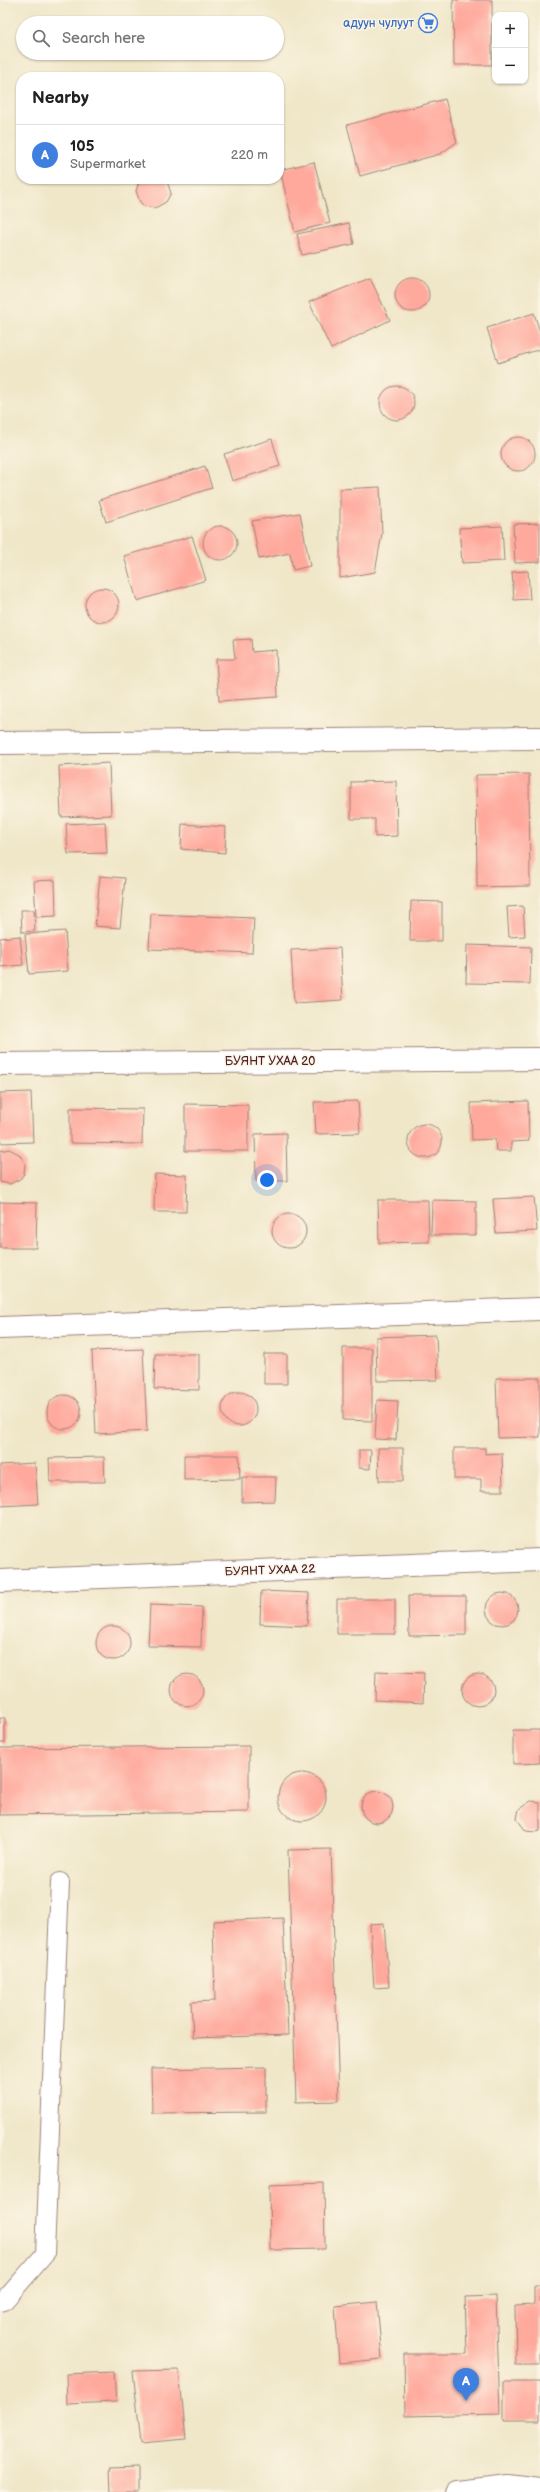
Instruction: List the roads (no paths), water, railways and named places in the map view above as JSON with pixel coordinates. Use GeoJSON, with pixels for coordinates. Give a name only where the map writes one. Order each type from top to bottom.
{"type":"FeatureCollection","features":[{"type":"Feature","properties":{"kind":"street"},"geometry":{"type":"LineString","coordinates":[[0,743],[540,738]]}},
{"type":"Feature","properties":{"kind":"street","name":"БУЯНТ УХАА 20"},"geometry":{"type":"LineString","coordinates":[[0,1064],[540,1059]]}},
{"type":"Feature","properties":{"kind":"street"},"geometry":{"type":"LineString","coordinates":[[0,1328],[540,1309]]}},
{"type":"Feature","properties":{"kind":"street","name":"БУЯНТ УХАА 22"},"geometry":{"type":"LineString","coordinates":[[0,1581],[540,1560]]}},
{"type":"Feature","properties":{"kind":"street"},"geometry":{"type":"LineString","coordinates":[[457,2492],[508,2486],[540,2490]]}},
{"type":"Feature","properties":{"kind":"lane"},"geometry":{"type":"LineString","coordinates":[[0,2302],[4,2301],[45,2254],[60,1882]]}},
{"type":"Feature","properties":{"kind":"place","name":"адуун чулуут"},"geometry":{"type":"Point","coordinates":[428,23]}},
{"type":"Feature","properties":{"kind":"place","name":"105"},"geometry":{"type":"Point","coordinates":[466,2401]}}]}
